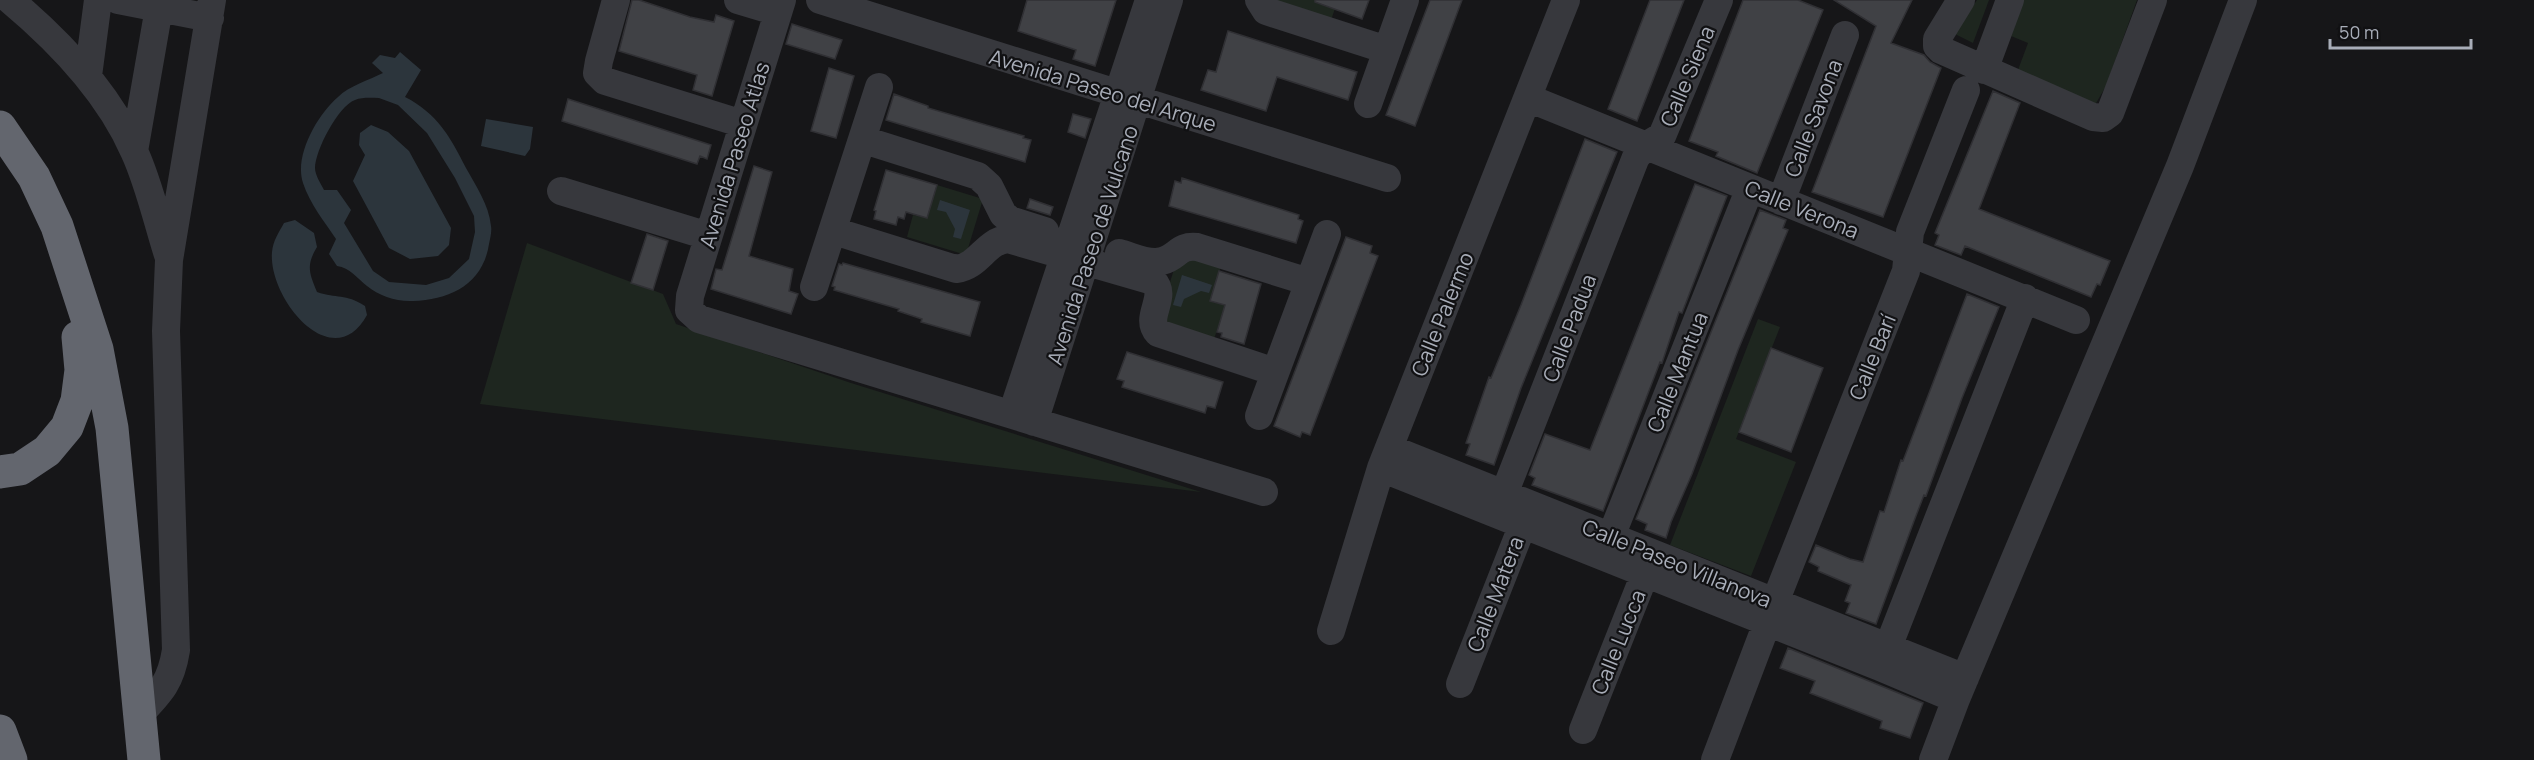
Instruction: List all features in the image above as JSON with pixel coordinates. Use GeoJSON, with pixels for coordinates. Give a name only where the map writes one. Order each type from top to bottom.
{"type":"FeatureCollection","features":[{"type":"Feature","properties":{"kind":"highway"},"geometry":{"type":"LineString","coordinates":[[0,128],[34,177],[57,226],[98,350],[112,428],[144,760]]}},
{"type":"Feature","properties":{"kind":"highway"},"geometry":{"type":"LineString","coordinates":[[0,472],[20,470],[47,451],[67,427],[77,401],[81,370],[75,318],[57,226]]}},
{"type":"Feature","properties":{"kind":"highway"},"geometry":{"type":"LineString","coordinates":[[0,732],[11,760]]}},
{"type":"Feature","properties":{"kind":"street"},"geometry":{"type":"LineString","coordinates":[[10,0],[88,76],[105,99],[134,151],[170,260]]}},
{"type":"Feature","properties":{"kind":"street"},"geometry":{"type":"LineString","coordinates":[[88,76],[98,0]]}},
{"type":"Feature","properties":{"kind":"street"},"geometry":{"type":"LineString","coordinates":[[118,0],[159,8],[211,9],[170,260],[166,330],[176,650],[172,671],[164,689],[139,715]]}},
{"type":"Feature","properties":{"kind":"street"},"geometry":{"type":"LineString","coordinates":[[616,0],[597,73],[605,81],[743,124]]}},
{"type":"Feature","properties":{"kind":"street"},"geometry":{"type":"LineString","coordinates":[[738,0],[780,6]]}},
{"type":"Feature","properties":{"kind":"street","name":"Avenida Paseo del Arque"},"geometry":{"type":"LineString","coordinates":[[820,0],[1387,178]]}},
{"type":"Feature","properties":{"kind":"street","name":"Avenida Paseo de Vulcano"},"geometry":{"type":"LineString","coordinates":[[1128,98],[1149,0]]}},
{"type":"Feature","properties":{"kind":"street","name":"Avenida Paseo de Vulcano"},"geometry":{"type":"LineString","coordinates":[[1023,418],[1128,98],[1169,0]]}},
{"type":"Feature","properties":{"kind":"street"},"geometry":{"type":"LineString","coordinates":[[1259,0],[1266,10],[1387,50]]}},
{"type":"Feature","properties":{"kind":"street"},"geometry":{"type":"LineString","coordinates":[[1368,104],[1405,0]]}},
{"type":"Feature","properties":{"kind":"street","name":"Calle Palermo"},"geometry":{"type":"LineString","coordinates":[[1331,632],[1385,458],[1566,0]]}},
{"type":"Feature","properties":{"kind":"street","name":"Calle Siena"},"geometry":{"type":"LineString","coordinates":[[1647,145],[1662,136],[1719,0]]}},
{"type":"Feature","properties":{"kind":"street"},"geometry":{"type":"LineString","coordinates":[[1961,0],[1937,39],[1937,46],[1975,80],[2093,117],[2103,118],[2110,112],[2153,0]]}},
{"type":"Feature","properties":{"kind":"street","name":"Calle Barí"},"geometry":{"type":"LineString","coordinates":[[1715,760],[1906,272],[1910,232],[2010,0]]}},
{"type":"Feature","properties":{"kind":"street"},"geometry":{"type":"LineString","coordinates":[[1933,760],[2180,166],[2243,0]]}},
{"type":"Feature","properties":{"kind":"street","name":"Avenida Paseo Atlas"},"geometry":{"type":"LineString","coordinates":[[780,6],[690,296],[689,310],[699,319],[1023,418]]}},
{"type":"Feature","properties":{"kind":"street"},"geometry":{"type":"LineString","coordinates":[[134,151],[159,8]]}},
{"type":"Feature","properties":{"kind":"street","name":"Calle Savona"},"geometry":{"type":"LineString","coordinates":[[1781,201],[1845,35]]}},
{"type":"Feature","properties":{"kind":"street"},"geometry":{"type":"LineString","coordinates":[[814,287],[864,140],[879,87]]}},
{"type":"Feature","properties":{"kind":"street","name":"Calle Verona"},"geometry":{"type":"LineString","coordinates":[[1527,98],[2076,320]]}},
{"type":"Feature","properties":{"kind":"street"},"geometry":{"type":"LineString","coordinates":[[864,140],[978,176],[989,186],[1003,214],[1010,220],[1153,281],[1158,287],[1159,294],[1152,321],[1158,333],[1275,372]]}},
{"type":"Feature","properties":{"kind":"street","name":"Calle Padua"},"geometry":{"type":"LineString","coordinates":[[1500,504],[1636,157],[1647,145]]}},
{"type":"Feature","properties":{"kind":"street","name":"Calle Mantua"},"geometry":{"type":"LineString","coordinates":[[1607,546],[1750,188]]}},
{"type":"Feature","properties":{"kind":"street"},"geometry":{"type":"LineString","coordinates":[[561,191],[708,236]]}},
{"type":"Feature","properties":{"kind":"street"},"geometry":{"type":"LineString","coordinates":[[834,231],[956,269],[968,267],[982,256],[992,243],[1008,239],[1152,262],[1171,258],[1181,248],[1197,247],[1309,282]]}},
{"type":"Feature","properties":{"kind":"street"},"geometry":{"type":"LineString","coordinates":[[1259,416],[1327,234]]}},
{"type":"Feature","properties":{"kind":"street"},"geometry":{"type":"LineString","coordinates":[[1884,657],[2025,298]]}},
{"type":"Feature","properties":{"kind":"street"},"geometry":{"type":"LineString","coordinates":[[1023,418],[1264,492]]}},
{"type":"Feature","properties":{"kind":"street","name":"Calle Paseo Villanova"},"geometry":{"type":"LineString","coordinates":[[1385,458],[1961,688]]}},
{"type":"Feature","properties":{"kind":"street","name":"Calle Matera"},"geometry":{"type":"LineString","coordinates":[[1460,684],[1526,515]]}},
{"type":"Feature","properties":{"kind":"street","name":"Calle Lucca"},"geometry":{"type":"LineString","coordinates":[[1582,730],[1649,563]]}},
{"type":"Feature","properties":{"kind":"shaded area"},"geometry":{"type":"Polygon","coordinates":[[[1274,0],[1338,0],[1331,20],[1274,0]]]}},
{"type":"Feature","properties":{"kind":"shaded area"},"geometry":{"type":"Polygon","coordinates":[[[1977,0],[1989,0],[1973,43],[1955,34],[1977,0]]]}},
{"type":"Feature","properties":{"kind":"shaded area"},"geometry":{"type":"Polygon","coordinates":[[[2022,0],[2137,0],[2106,86],[2092,110],[2015,78],[2028,43],[2011,36],[2022,0]]]}},
{"type":"Feature","properties":{"kind":"shaded area"},"geometry":{"type":"Polygon","coordinates":[[[400,52],[421,70],[405,97],[426,111],[442,127],[455,146],[482,196],[491,226],[486,258],[480,270],[463,287],[452,293],[427,300],[401,300],[383,295],[372,290],[350,271],[337,266],[329,254],[336,239],[309,198],[301,172],[309,137],[322,114],[343,93],[383,73],[372,63],[380,55],[395,58],[400,52]],[[361,98],[348,104],[335,120],[323,141],[316,160],[315,171],[324,190],[337,190],[351,210],[344,223],[373,271],[389,282],[426,285],[449,278],[469,259],[475,232],[474,216],[455,178],[427,133],[398,105],[379,98],[361,98]]]}},
{"type":"Feature","properties":{"kind":"shaded area"},"geometry":{"type":"Polygon","coordinates":[[[486,119],[533,127],[530,149],[525,156],[481,146],[486,119]]]}},
{"type":"Feature","properties":{"kind":"shaded area"},"geometry":{"type":"Polygon","coordinates":[[[371,125],[388,132],[409,151],[451,228],[449,245],[438,256],[410,259],[389,248],[353,181],[365,155],[359,145],[360,133],[371,125]]]}},
{"type":"Feature","properties":{"kind":"shaded area"},"geometry":{"type":"Polygon","coordinates":[[[937,185],[983,199],[966,255],[907,237],[913,215],[927,218],[937,185]]]}},
{"type":"Feature","properties":{"kind":"shaded area"},"geometry":{"type":"Polygon","coordinates":[[[940,200],[970,210],[961,239],[953,237],[955,229],[946,212],[937,210],[940,200]]]}},
{"type":"Feature","properties":{"kind":"shaded area"},"geometry":{"type":"Polygon","coordinates":[[[295,220],[314,233],[317,247],[311,259],[310,269],[317,292],[352,299],[365,306],[367,315],[353,332],[337,338],[321,335],[305,324],[291,309],[280,290],[274,271],[272,252],[276,237],[284,223],[295,220]]]}},
{"type":"Feature","properties":{"kind":"shaded area"},"geometry":{"type":"Polygon","coordinates":[[[527,243],[663,294],[676,324],[851,383],[1201,492],[480,404],[527,243]]]}},
{"type":"Feature","properties":{"kind":"shaded area"},"geometry":{"type":"Polygon","coordinates":[[[1179,253],[1221,266],[1210,301],[1230,307],[1223,312],[1214,339],[1158,321],[1179,253]]]}},
{"type":"Feature","properties":{"kind":"shaded area"},"geometry":{"type":"Polygon","coordinates":[[[1182,275],[1212,285],[1209,293],[1201,291],[1184,299],[1181,307],[1173,305],[1182,275]]]}},
{"type":"Feature","properties":{"kind":"shaded area"},"geometry":{"type":"Polygon","coordinates":[[[1758,319],[1780,327],[1736,439],[1796,462],[1751,576],[1670,545],[1758,319]]]}},
{"type":"Feature","properties":{"kind":"building"},"geometry":{"type":"Polygon","coordinates":[[[632,0],[639,0],[690,17],[714,22],[716,15],[734,21],[712,96],[693,90],[697,75],[619,51],[632,0]]]}},
{"type":"Feature","properties":{"kind":"building"},"geometry":{"type":"Polygon","coordinates":[[[1027,0],[1116,0],[1095,66],[1073,59],[1076,50],[1018,31],[1027,0]]]}},
{"type":"Feature","properties":{"kind":"building"},"geometry":{"type":"Polygon","coordinates":[[[1315,0],[1369,0],[1362,19],[1315,2],[1315,0]]]}},
{"type":"Feature","properties":{"kind":"building"},"geometry":{"type":"Polygon","coordinates":[[[1430,0],[1462,0],[1415,126],[1386,115],[1430,0]]]}},
{"type":"Feature","properties":{"kind":"building"},"geometry":{"type":"Polygon","coordinates":[[[1650,0],[1684,0],[1637,121],[1608,109],[1650,0]]]}},
{"type":"Feature","properties":{"kind":"building"},"geometry":{"type":"Polygon","coordinates":[[[1743,0],[1798,0],[1823,10],[1757,173],[1716,156],[1718,152],[1689,141],[1743,0]]]}},
{"type":"Feature","properties":{"kind":"building"},"geometry":{"type":"Polygon","coordinates":[[[1834,0],[1912,0],[1891,43],[1924,55],[1930,62],[1941,68],[1883,217],[1812,192],[1876,26],[1834,0]]]}},
{"type":"Feature","properties":{"kind":"building"},"geometry":{"type":"Polygon","coordinates":[[[792,24],[842,40],[835,59],[786,44],[792,24]]]}},
{"type":"Feature","properties":{"kind":"building"},"geometry":{"type":"Polygon","coordinates":[[[1228,31],[1357,72],[1348,100],[1277,77],[1266,111],[1201,90],[1208,70],[1216,72],[1228,31]]]}},
{"type":"Feature","properties":{"kind":"building"},"geometry":{"type":"Polygon","coordinates":[[[829,68],[854,76],[836,138],[811,131],[829,68]]]}},
{"type":"Feature","properties":{"kind":"building"},"geometry":{"type":"Polygon","coordinates":[[[1993,91],[2020,103],[1979,209],[2110,261],[2100,285],[2097,284],[2091,297],[1965,246],[1961,255],[1935,245],[1939,235],[1935,233],[1993,91]]]}},
{"type":"Feature","properties":{"kind":"building"},"geometry":{"type":"Polygon","coordinates":[[[894,94],[928,106],[928,108],[1024,136],[1023,138],[1031,140],[1025,162],[886,120],[894,94]]]}},
{"type":"Feature","properties":{"kind":"building"},"geometry":{"type":"Polygon","coordinates":[[[568,99],[711,145],[707,159],[700,156],[697,164],[562,121],[568,99]]]}},
{"type":"Feature","properties":{"kind":"building"},"geometry":{"type":"Polygon","coordinates":[[[1073,114],[1091,119],[1085,138],[1068,132],[1073,114]]]}},
{"type":"Feature","properties":{"kind":"building"},"geometry":{"type":"Polygon","coordinates":[[[1585,139],[1617,152],[1521,388],[1494,465],[1466,455],[1470,444],[1466,443],[1489,377],[1491,378],[1521,305],[1585,139]]]}},
{"type":"Feature","properties":{"kind":"building"},"geometry":{"type":"Polygon","coordinates":[[[754,166],[772,172],[749,256],[793,269],[789,291],[798,294],[791,314],[711,289],[716,269],[722,270],[754,166]]]}},
{"type":"Feature","properties":{"kind":"building"},"geometry":{"type":"Polygon","coordinates":[[[886,170],[937,185],[927,218],[906,212],[904,219],[898,217],[896,225],[874,219],[876,211],[874,210],[886,170]]]}},
{"type":"Feature","properties":{"kind":"building"},"geometry":{"type":"Polygon","coordinates":[[[1182,178],[1299,215],[1298,219],[1303,221],[1296,243],[1169,206],[1175,181],[1181,183],[1182,178]]]}},
{"type":"Feature","properties":{"kind":"building"},"geometry":{"type":"Polygon","coordinates":[[[1695,184],[1727,196],[1682,313],[1679,312],[1662,363],[1660,362],[1603,511],[1532,485],[1535,478],[1529,475],[1545,434],[1590,450],[1695,184]]]}},
{"type":"Feature","properties":{"kind":"building"},"geometry":{"type":"Polygon","coordinates":[[[1030,199],[1053,207],[1050,215],[1027,208],[1030,199]]]}},
{"type":"Feature","properties":{"kind":"building"},"geometry":{"type":"Polygon","coordinates":[[[1760,210],[1786,220],[1783,228],[1788,230],[1738,350],[1666,538],[1645,530],[1647,524],[1636,519],[1760,210]]]}},
{"type":"Feature","properties":{"kind":"building"},"geometry":{"type":"Polygon","coordinates":[[[647,234],[668,241],[653,290],[631,283],[647,234]]]}},
{"type":"Feature","properties":{"kind":"building"},"geometry":{"type":"Polygon","coordinates":[[[1346,237],[1372,246],[1370,253],[1378,256],[1310,435],[1302,432],[1300,437],[1274,426],[1346,237]]]}},
{"type":"Feature","properties":{"kind":"building"},"geometry":{"type":"Polygon","coordinates":[[[843,263],[980,302],[970,336],[921,322],[922,319],[898,311],[899,309],[834,290],[835,287],[832,286],[839,264],[843,263]]]}},
{"type":"Feature","properties":{"kind":"building"},"geometry":{"type":"Polygon","coordinates":[[[1219,271],[1261,284],[1244,344],[1221,337],[1222,333],[1217,332],[1225,305],[1210,301],[1219,271]]]}},
{"type":"Feature","properties":{"kind":"building"},"geometry":{"type":"Polygon","coordinates":[[[1967,294],[1999,307],[1926,496],[1924,495],[1876,624],[1846,613],[1850,603],[1845,601],[1851,585],[1818,571],[1819,567],[1809,562],[1816,545],[1863,562],[1880,511],[1884,512],[1901,460],[1903,461],[1967,294]]]}},
{"type":"Feature","properties":{"kind":"building"},"geometry":{"type":"Polygon","coordinates":[[[1771,348],[1823,368],[1791,452],[1739,432],[1771,348]]]}},
{"type":"Feature","properties":{"kind":"building"},"geometry":{"type":"Polygon","coordinates":[[[1127,352],[1223,382],[1215,408],[1207,406],[1205,413],[1122,387],[1124,381],[1117,379],[1127,352]]]}},
{"type":"Feature","properties":{"kind":"building"},"geometry":{"type":"Polygon","coordinates":[[[1788,648],[1923,703],[1910,738],[1880,728],[1882,721],[1810,693],[1815,681],[1780,668],[1788,648]]]}}]}
